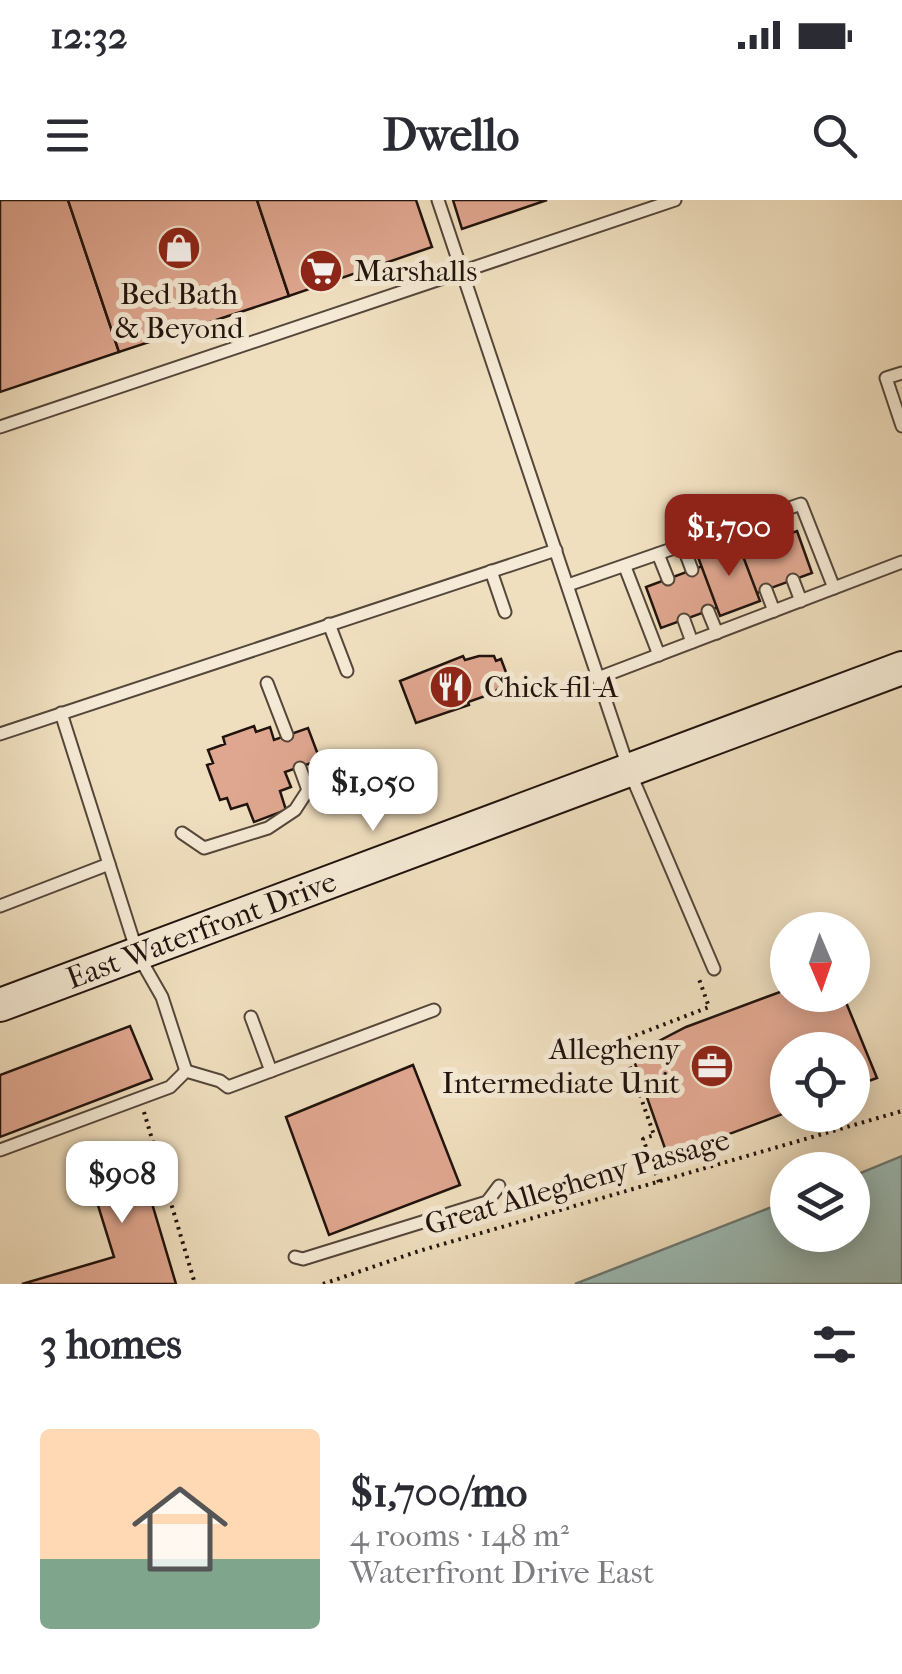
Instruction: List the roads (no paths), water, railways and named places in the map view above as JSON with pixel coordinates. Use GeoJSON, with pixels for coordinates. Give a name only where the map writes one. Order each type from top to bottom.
{"type":"FeatureCollection","features":[{"type":"Feature","properties":{"kind":"street","name":"East Waterfront Drive"},"geometry":{"type":"LineString","coordinates":[[0,1005],[902,668]]}},
{"type":"Feature","properties":{"kind":"lane"},"geometry":{"type":"LineString","coordinates":[[438,200],[629,770],[714,969]]}},
{"type":"Feature","properties":{"kind":"lane"},"geometry":{"type":"LineString","coordinates":[[0,426],[675,200]]}},
{"type":"Feature","properties":{"kind":"lane"},"geometry":{"type":"LineString","coordinates":[[902,373],[886,378],[902,426]]}},
{"type":"Feature","properties":{"kind":"lane"},"geometry":{"type":"LineString","coordinates":[[568,585],[801,504],[834,588]]}},
{"type":"Feature","properties":{"kind":"lane"},"geometry":{"type":"LineString","coordinates":[[767,516],[776,539]]}},
{"type":"Feature","properties":{"kind":"lane"},"geometry":{"type":"LineString","coordinates":[[741,526],[749,548]]}},
{"type":"Feature","properties":{"kind":"lane"},"geometry":{"type":"LineString","coordinates":[[683,546],[692,570]]}},
{"type":"Feature","properties":{"kind":"lane"},"geometry":{"type":"LineString","coordinates":[[0,734],[556,550]]}},
{"type":"Feature","properties":{"kind":"lane"},"geometry":{"type":"LineString","coordinates":[[658,554],[668,578]]}},
{"type":"Feature","properties":{"kind":"lane"},"geometry":{"type":"LineString","coordinates":[[598,678],[902,562]]}},
{"type":"Feature","properties":{"kind":"lane"},"geometry":{"type":"LineString","coordinates":[[625,566],[660,655]]}},
{"type":"Feature","properties":{"kind":"lane"},"geometry":{"type":"LineString","coordinates":[[491,571],[505,612]]}},
{"type":"Feature","properties":{"kind":"lane"},"geometry":{"type":"LineString","coordinates":[[793,580],[801,600]]}},
{"type":"Feature","properties":{"kind":"lane"},"geometry":{"type":"LineString","coordinates":[[766,590],[774,611]]}},
{"type":"Feature","properties":{"kind":"lane"},"geometry":{"type":"LineString","coordinates":[[708,611],[717,633]]}},
{"type":"Feature","properties":{"kind":"lane"},"geometry":{"type":"LineString","coordinates":[[684,620],[692,642]]}},
{"type":"Feature","properties":{"kind":"lane"},"geometry":{"type":"LineString","coordinates":[[329,624],[346,672]]}},
{"type":"Feature","properties":{"kind":"lane"},"geometry":{"type":"LineString","coordinates":[[267,683],[287,735]]}},
{"type":"Feature","properties":{"kind":"lane"},"geometry":{"type":"LineString","coordinates":[[61,713],[138,954],[162,997],[186,1071]]}},
{"type":"Feature","properties":{"kind":"lane"},"geometry":{"type":"LineString","coordinates":[[182,833],[204,848],[268,828],[295,810],[308,790],[300,768]]}},
{"type":"Feature","properties":{"kind":"lane"},"geometry":{"type":"LineString","coordinates":[[0,906],[109,864]]}},
{"type":"Feature","properties":{"kind":"lane"},"geometry":{"type":"LineString","coordinates":[[186,1071],[220,1081],[228,1088],[434,1010]]}},
{"type":"Feature","properties":{"kind":"lane"},"geometry":{"type":"LineString","coordinates":[[251,1017],[271,1071]]}},
{"type":"Feature","properties":{"kind":"lane"},"geometry":{"type":"LineString","coordinates":[[0,1150],[170,1087],[186,1071]]}},
{"type":"Feature","properties":{"kind":"lane"},"geometry":{"type":"LineString","coordinates":[[295,1257],[303,1259],[487,1202],[499,1186]]}},
{"type":"Feature","properties":{"kind":"water"},"geometry":{"type":"Polygon","coordinates":[[[902,1156],[902,1284],[575,1284],[770,1208],[770,1252],[870,1252],[870,1169],[902,1156]]]}},
{"type":"Feature","properties":{"kind":"place","name":"Bed Bath & Beyond"},"geometry":{"type":"Point","coordinates":[179,248]}},
{"type":"Feature","properties":{"kind":"place","name":"Marshalls"},"geometry":{"type":"Point","coordinates":[321,271]}},
{"type":"Feature","properties":{"kind":"place","name":"Chick-fil-A"},"geometry":{"type":"Point","coordinates":[451,687]}},
{"type":"Feature","properties":{"kind":"place","name":"Allegheny Intermediate Unit"},"geometry":{"type":"Point","coordinates":[712,1066]}}]}
